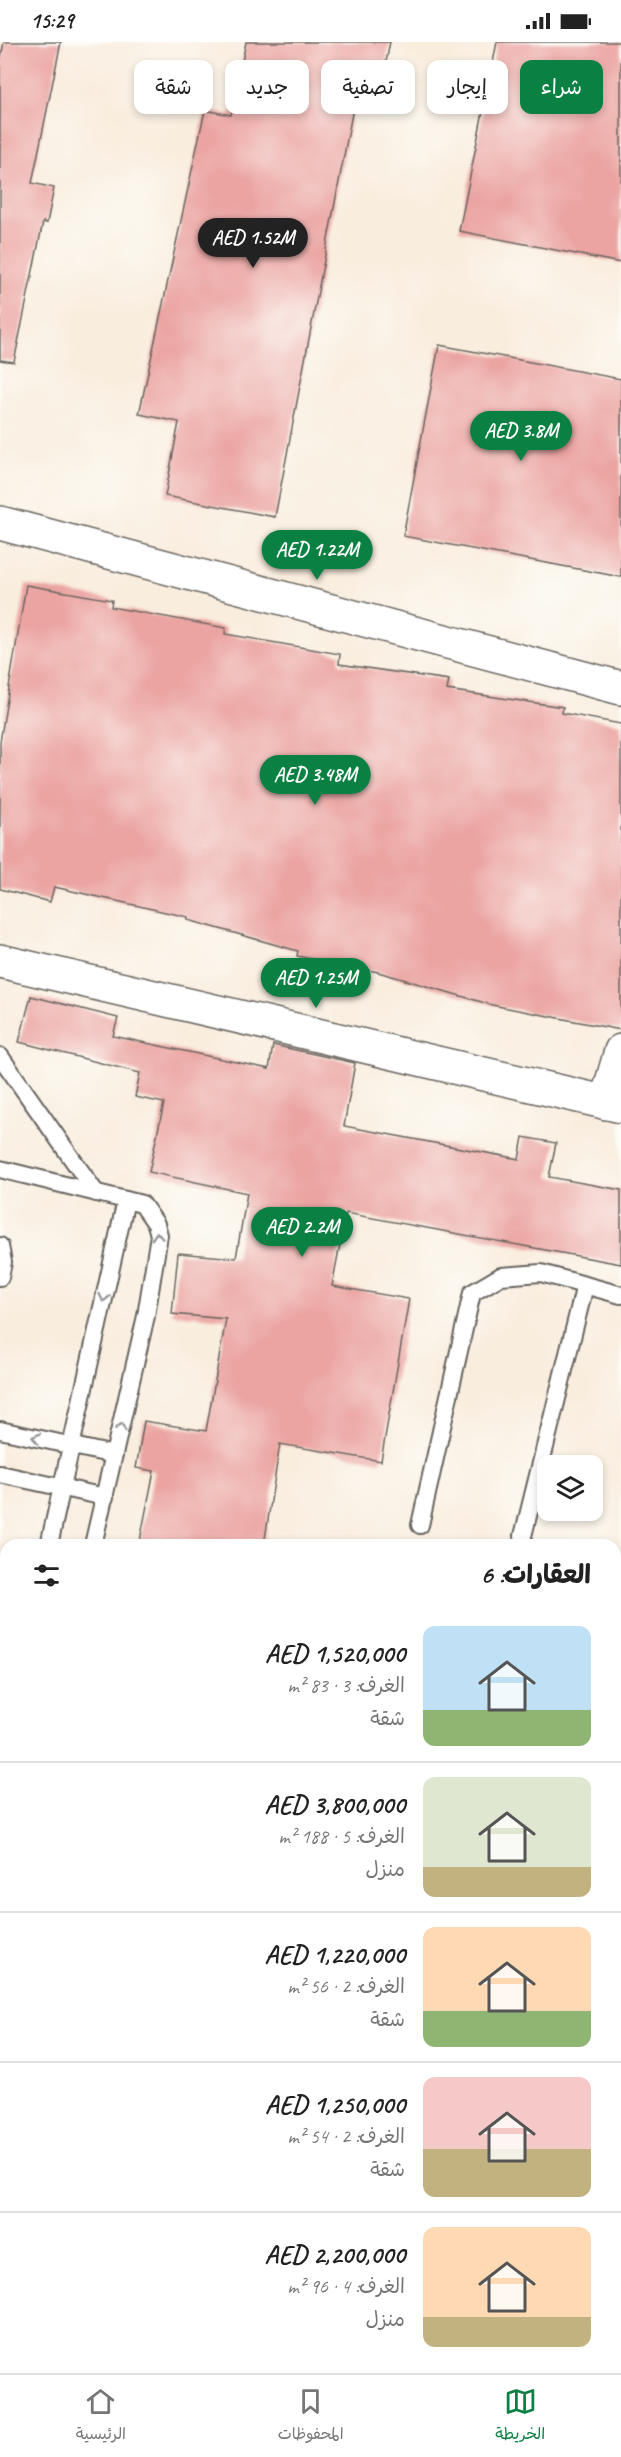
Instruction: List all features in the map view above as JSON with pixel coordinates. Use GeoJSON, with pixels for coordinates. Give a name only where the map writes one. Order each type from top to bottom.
{"type":"FeatureCollection","features":[{"type":"Feature","properties":{"kind":"street"},"geometry":{"type":"LineString","coordinates":[[0,524],[621,688]]}},
{"type":"Feature","properties":{"kind":"street"},"geometry":{"type":"LineString","coordinates":[[0,961],[614,1105],[621,1051]]}},
{"type":"Feature","properties":{"kind":"lane"},"geometry":{"type":"LineString","coordinates":[[0,1056],[96,1192]]}},
{"type":"Feature","properties":{"kind":"lane"},"geometry":{"type":"LineString","coordinates":[[0,1169],[142,1204],[156,1224],[159,1235],[146,1316],[94,1539]]}},
{"type":"Feature","properties":{"kind":"lane"},"geometry":{"type":"LineString","coordinates":[[50,1539],[126,1200]]}},
{"type":"Feature","properties":{"kind":"lane"},"geometry":{"type":"LineString","coordinates":[[0,1246],[3,1262],[0,1277]]}},
{"type":"Feature","properties":{"kind":"lane"},"geometry":{"type":"LineString","coordinates":[[420,1525],[472,1293],[501,1276],[541,1273],[621,1295]]}},
{"type":"Feature","properties":{"kind":"lane"},"geometry":{"type":"LineString","coordinates":[[523,1536],[585,1285]]}},
{"type":"Feature","properties":{"kind":"lane"},"geometry":{"type":"LineString","coordinates":[[0,1430],[114,1455]]}},
{"type":"Feature","properties":{"kind":"lane"},"geometry":{"type":"LineString","coordinates":[[0,1474],[105,1497]]}},
{"type":"Feature","properties":{"kind":"building"},"geometry":{"type":"Polygon","coordinates":[[[4,42],[61,42],[32,183],[54,188],[47,223],[43,222],[14,362],[0,360],[0,61],[4,42]]]}},
{"type":"Feature","properties":{"kind":"building"},"geometry":{"type":"Polygon","coordinates":[[[246,42],[390,42],[386,60],[321,60],[321,114],[352,114],[275,517],[165,496],[179,422],[139,414],[204,114],[213,114],[213,112],[231,115],[309,114],[309,60],[242,60],[246,42]]]}},
{"type":"Feature","properties":{"kind":"building"},"geometry":{"type":"Polygon","coordinates":[[[497,42],[621,42],[621,263],[459,231],[483,114],[508,114],[508,60],[493,60],[497,42]]]}},
{"type":"Feature","properties":{"kind":"building"},"geometry":{"type":"Polygon","coordinates":[[[439,345],[621,379],[621,577],[403,536],[439,345]]]}},
{"type":"Feature","properties":{"kind":"building"},"geometry":{"type":"Polygon","coordinates":[[[26,585],[112,600],[111,607],[226,628],[225,634],[340,654],[339,664],[449,680],[447,690],[563,707],[562,713],[621,724],[621,1030],[492,1005],[378,972],[297,956],[298,951],[188,920],[188,917],[54,887],[50,902],[0,889],[0,742],[26,585]]]}},
{"type":"Feature","properties":{"kind":"building"},"geometry":{"type":"Polygon","coordinates":[[[31,996],[118,1018],[113,1036],[269,1069],[273,1045],[355,1063],[344,1126],[519,1159],[523,1137],[556,1143],[549,1177],[621,1190],[621,1264],[346,1213],[332,1286],[409,1299],[381,1461],[280,1444],[265,1539],[140,1539],[154,1471],[136,1468],[144,1421],[206,1431],[226,1319],[172,1314],[178,1253],[236,1258],[247,1193],[149,1172],[164,1103],[135,1097],[140,1073],[19,1042],[31,996]]]}}]}
